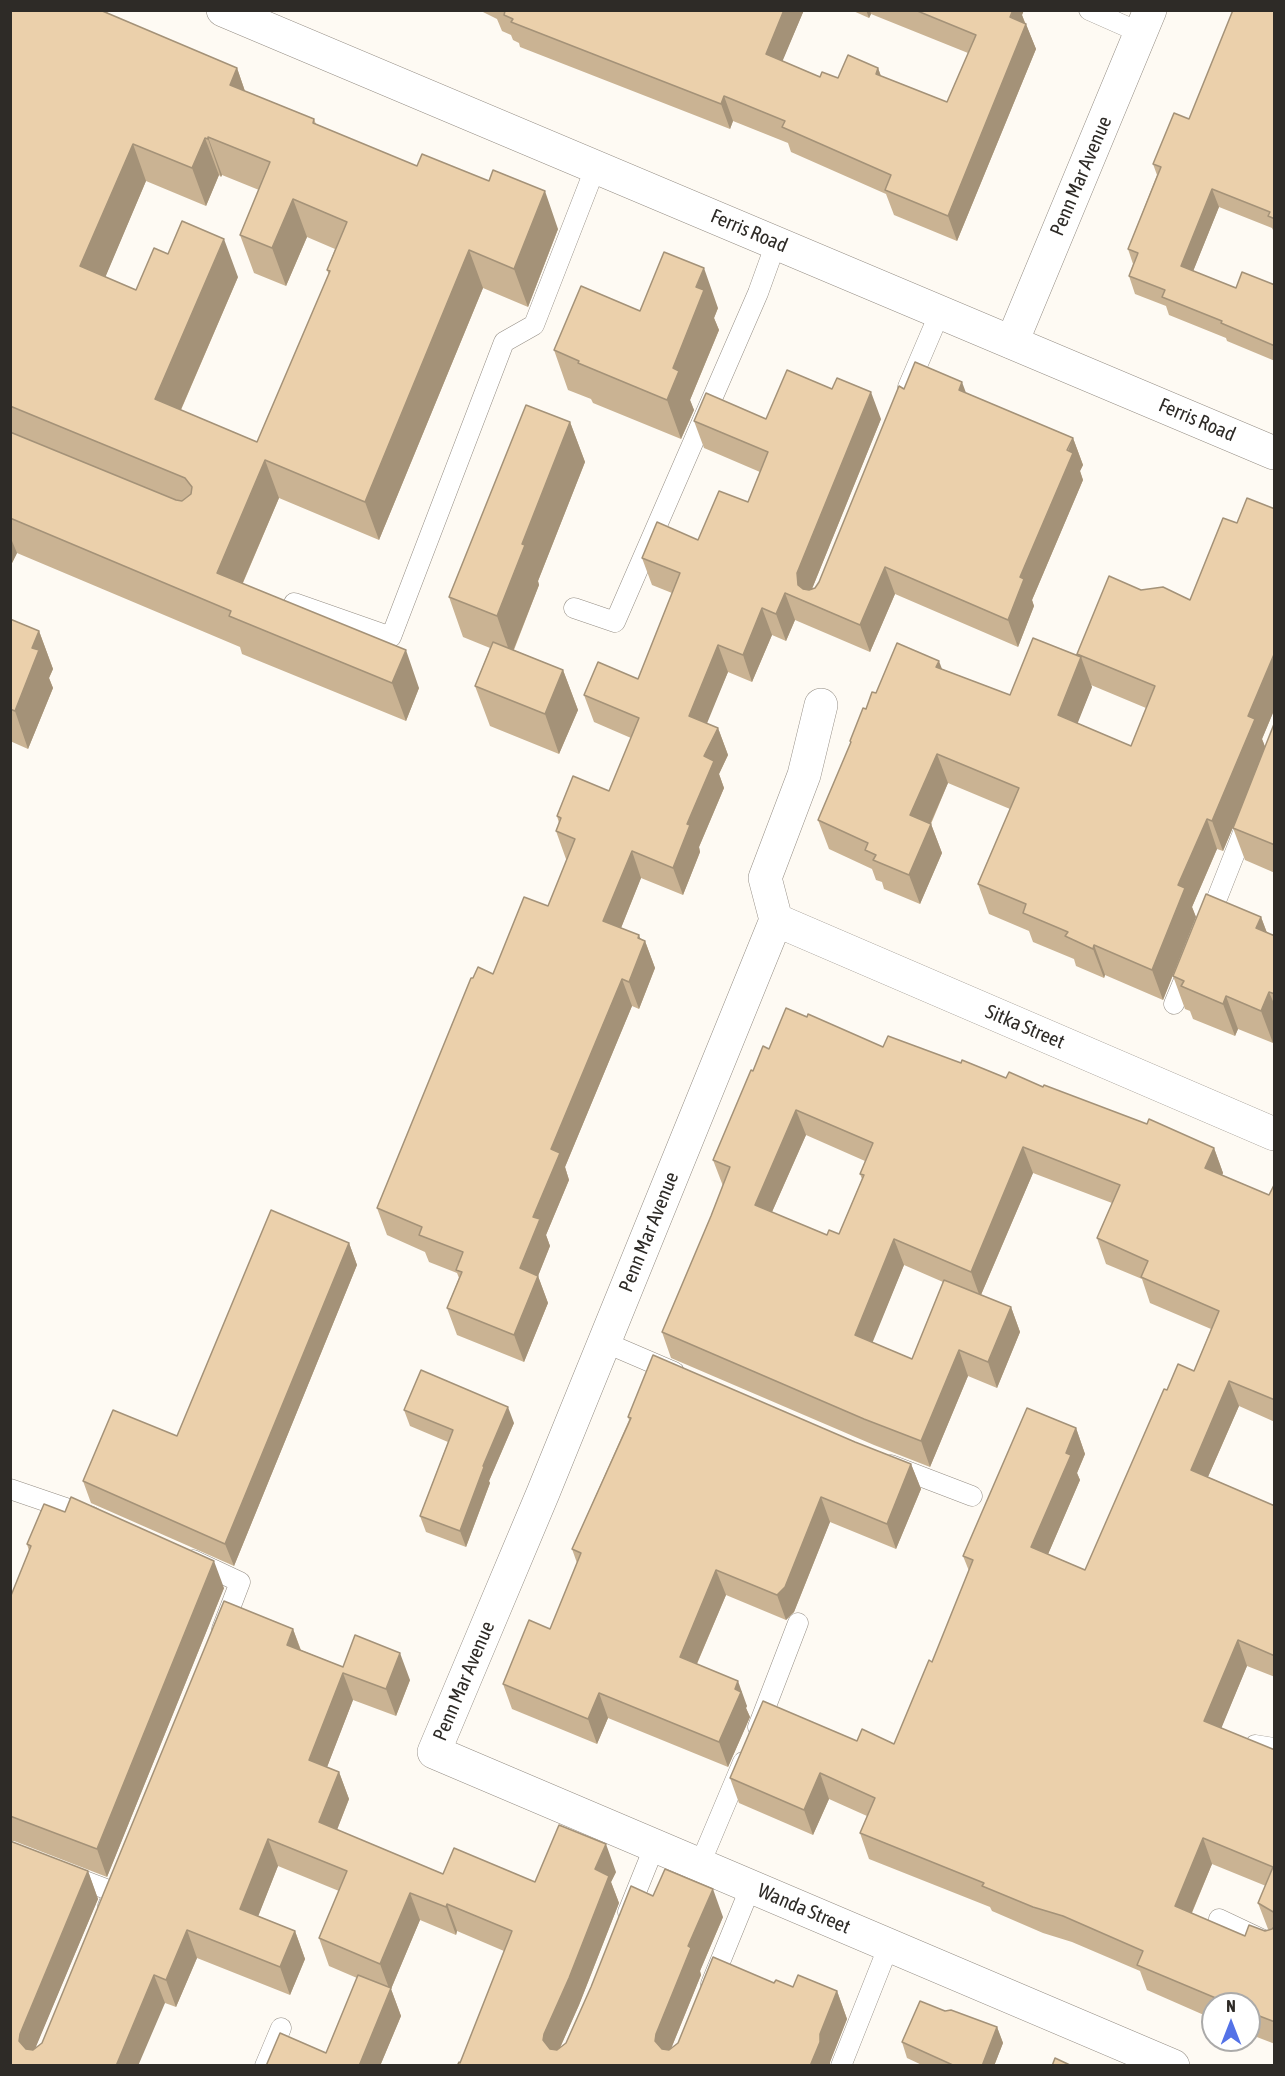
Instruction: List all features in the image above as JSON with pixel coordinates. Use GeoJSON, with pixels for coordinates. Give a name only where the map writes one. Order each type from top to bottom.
{"type":"FeatureCollection","features":[{"type":"Feature","properties":{"kind":"street","name":"Ferris Road"},"geometry":{"type":"LineString","coordinates":[[223,10],[1275,453]]}},
{"type":"Feature","properties":{"kind":"street","name":"Penn Mar Avenue"},"geometry":{"type":"LineString","coordinates":[[1012,342],[1145,22]]}},
{"type":"Feature","properties":{"kind":"street"},"geometry":{"type":"LineString","coordinates":[[776,920],[765,878],[804,775],[821,705]]}},
{"type":"Feature","properties":{"kind":"street","name":"Penn Mar Avenue"},"geometry":{"type":"LineString","coordinates":[[434,1752],[776,920]]}},
{"type":"Feature","properties":{"kind":"street","name":"Sitka Street"},"geometry":{"type":"LineString","coordinates":[[776,920],[1275,1134]]}},
{"type":"Feature","properties":{"kind":"street","name":"Wanda Street"},"geometry":{"type":"LineString","coordinates":[[434,1752],[1173,2066]]}},
{"type":"Feature","properties":{"kind":"lane"},"geometry":{"type":"LineString","coordinates":[[1089,10],[1145,22]]}},
{"type":"Feature","properties":{"kind":"lane"},"geometry":{"type":"LineString","coordinates":[[294,603],[391,637],[504,342],[534,325],[596,166]]}},
{"type":"Feature","properties":{"kind":"lane"},"geometry":{"type":"LineString","coordinates":[[574,609],[615,622],[753,304],[777,243]]}},
{"type":"Feature","properties":{"kind":"lane"},"geometry":{"type":"LineString","coordinates":[[899,406],[940,312]]}},
{"type":"Feature","properties":{"kind":"lane"},"geometry":{"type":"LineString","coordinates":[[1174,1004],[1257,798]]}},
{"type":"Feature","properties":{"kind":"lane"},"geometry":{"type":"LineString","coordinates":[[604,1342],[692,1380]]}},
{"type":"Feature","properties":{"kind":"lane"},"geometry":{"type":"LineString","coordinates":[[869,1456],[972,1496]]}},
{"type":"Feature","properties":{"kind":"lane"},"geometry":{"type":"LineString","coordinates":[[10,1489],[75,1509],[108,1523]]}},
{"type":"Feature","properties":{"kind":"lane"},"geometry":{"type":"LineString","coordinates":[[174,1551],[240,1582],[213,1650]]}},
{"type":"Feature","properties":{"kind":"lane"},"geometry":{"type":"LineString","coordinates":[[700,1864],[767,1707],[798,1623]]}},
{"type":"Feature","properties":{"kind":"lane"},"geometry":{"type":"LineString","coordinates":[[620,1933],[655,1845]]}},
{"type":"Feature","properties":{"kind":"lane"},"geometry":{"type":"LineString","coordinates":[[52,1868],[114,1892]]}},
{"type":"Feature","properties":{"kind":"lane"},"geometry":{"type":"LineString","coordinates":[[100,1925],[123,1870]]}},
{"type":"Feature","properties":{"kind":"lane"},"geometry":{"type":"LineString","coordinates":[[704,2002],[751,1886]]}},
{"type":"Feature","properties":{"kind":"lane"},"geometry":{"type":"LineString","coordinates":[[1219,1919],[1275,1945]]}},
{"type":"Feature","properties":{"kind":"lane"},"geometry":{"type":"LineString","coordinates":[[841,2066],[889,1945]]}},
{"type":"Feature","properties":{"kind":"lane"},"geometry":{"type":"LineString","coordinates":[[265,2066],[281,2028]]}},
{"type":"Feature","properties":{"kind":"building"},"geometry":{"type":"Polygon","coordinates":[[[10,10],[100,10],[237,68],[230,85],[314,119],[313,123],[417,166],[422,154],[489,181],[493,170],[545,191],[514,269],[469,250],[365,502],[265,460],[217,573],[406,650],[392,683],[229,616],[231,611],[10,518],[10,432],[176,500],[182,501],[191,494],[192,487],[185,478],[10,406],[10,10]],[[208,137],[208,139],[205,138],[192,168],[133,144],[80,266],[136,290],[154,248],[168,254],[182,221],[224,239],[155,399],[257,442],[330,271],[327,270],[347,222],[293,199],[272,248],[240,235],[270,162],[208,137]]]}},
{"type":"Feature","properties":{"kind":"building"},"geometry":{"type":"Polygon","coordinates":[[[503,10],[784,10],[766,54],[820,77],[822,72],[838,78],[848,55],[878,68],[876,74],[947,102],[976,35],[915,10],[1013,10],[1010,17],[1026,24],[948,216],[885,190],[891,175],[782,127],[785,121],[724,96],[721,104],[511,22],[513,19],[504,15],[503,10]]]}},
{"type":"Feature","properties":{"kind":"building"},"geometry":{"type":"Polygon","coordinates":[[[1233,10],[1275,10],[1275,219],[1268,216],[1270,212],[1212,189],[1181,266],[1236,288],[1242,272],[1275,285],[1275,346],[1221,323],[1222,321],[1162,297],[1165,290],[1129,276],[1138,253],[1128,249],[1161,167],[1153,164],[1174,113],[1189,119],[1233,10]]]}},
{"type":"Feature","properties":{"kind":"building"},"geometry":{"type":"Polygon","coordinates":[[[664,252],[704,268],[696,287],[704,290],[673,368],[679,371],[667,400],[578,363],[579,361],[554,350],[581,286],[640,311],[664,252]]]}},
{"type":"Feature","properties":{"kind":"building"},"geometry":{"type":"Polygon","coordinates":[[[915,362],[962,382],[959,390],[1073,438],[1067,450],[1073,453],[1020,577],[1024,579],[1008,620],[885,567],[860,625],[785,593],[776,614],[762,608],[743,655],[718,645],[689,716],[718,728],[704,756],[714,761],[687,824],[690,825],[673,868],[632,851],[603,921],[639,935],[638,938],[645,941],[629,982],[622,979],[551,1149],[560,1153],[533,1217],[540,1219],[520,1268],[538,1276],[514,1335],[447,1308],[462,1272],[456,1270],[463,1252],[419,1235],[422,1227],[377,1208],[471,978],[478,967],[493,974],[524,897],[548,906],[575,839],[556,831],[561,818],[557,816],[573,776],[609,791],[639,718],[584,695],[598,662],[638,679],[680,573],[642,558],[657,522],[698,540],[719,491],[748,502],[768,452],[694,421],[706,393],[766,419],[787,370],[832,389],[837,378],[871,392],[797,573],[798,585],[809,590],[815,588],[819,582],[899,386],[904,389],[915,362]]]}},
{"type":"Feature","properties":{"kind":"building"},"geometry":{"type":"Polygon","coordinates":[[[526,405],[570,422],[522,544],[525,545],[497,616],[449,597],[526,405]]]}},
{"type":"Feature","properties":{"kind":"building"},"geometry":{"type":"Polygon","coordinates":[[[1247,498],[1275,509],[1275,652],[1248,716],[1255,719],[1212,821],[1207,819],[1178,885],[1185,888],[1152,970],[1094,945],[1093,949],[1065,936],[1068,932],[1023,913],[1026,904],[978,884],[1019,788],[937,754],[910,815],[931,824],[909,875],[873,860],[876,855],[865,850],[868,843],[818,820],[863,708],[866,709],[872,692],[876,693],[897,643],[939,661],[936,667],[1010,695],[1033,638],[1081,657],[1058,715],[1131,746],[1155,686],[1077,654],[1109,576],[1141,590],[1163,587],[1190,600],[1223,518],[1237,523],[1247,498]]]}},
{"type":"Feature","properties":{"kind":"building"},"geometry":{"type":"Polygon","coordinates":[[[10,619],[39,631],[32,648],[39,650],[15,711],[10,709],[10,619]]]}},
{"type":"Feature","properties":{"kind":"building"},"geometry":{"type":"Polygon","coordinates":[[[493,642],[563,670],[545,714],[475,686],[493,642]]]}},
{"type":"Feature","properties":{"kind":"building"},"geometry":{"type":"Polygon","coordinates":[[[1275,724],[1275,845],[1233,828],[1275,724]]]}},
{"type":"Feature","properties":{"kind":"building"},"geometry":{"type":"Polygon","coordinates":[[[1206,894],[1261,917],[1256,928],[1275,936],[1275,994],[1269,992],[1261,1011],[1226,996],[1223,1004],[1181,986],[1184,981],[1173,976],[1206,894]]]}},
{"type":"Feature","properties":{"kind":"building"},"geometry":{"type":"Polygon","coordinates":[[[786,1008],[807,1017],[808,1014],[883,1047],[888,1036],[961,1063],[962,1060],[1006,1078],[1009,1072],[1043,1087],[1044,1085],[1147,1124],[1149,1119],[1214,1148],[1205,1168],[1269,1195],[1275,1183],[1275,1400],[1229,1381],[1191,1470],[1275,1506],[1275,1656],[1238,1640],[1204,1721],[1275,1750],[1275,1913],[1258,1903],[1273,1867],[1203,1838],[1175,1906],[1245,1936],[1249,1925],[1265,1931],[1275,1926],[1275,2022],[1261,2017],[1261,1992],[1201,1992],[1137,1965],[1143,1951],[1063,1916],[1033,1907],[982,1886],[984,1883],[860,1833],[875,1798],[820,1773],[804,1810],[730,1778],[763,1701],[857,1741],[862,1729],[894,1744],[929,1660],[932,1662],[973,1560],[963,1556],[1027,1408],[1076,1428],[1066,1453],[1071,1455],[1031,1547],[1085,1570],[1164,1389],[1167,1390],[1178,1364],[1194,1371],[1219,1311],[1141,1277],[1148,1261],[1097,1238],[1120,1185],[1023,1147],[971,1272],[894,1239],[855,1335],[912,1359],[944,1280],[1011,1307],[988,1362],[959,1350],[921,1441],[864,1419],[662,1332],[730,1167],[713,1160],[763,1046],[769,1049],[786,1008]],[[796,1110],[755,1205],[827,1235],[829,1230],[839,1234],[864,1175],[860,1174],[873,1143],[796,1110]]]}},
{"type":"Feature","properties":{"kind":"building"},"geometry":{"type":"Polygon","coordinates":[[[271,1210],[349,1243],[225,1544],[83,1481],[113,1410],[177,1436],[271,1210]]]}},
{"type":"Feature","properties":{"kind":"building"},"geometry":{"type":"Polygon","coordinates":[[[653,1355],[911,1464],[887,1524],[821,1497],[785,1587],[777,1595],[716,1570],[680,1657],[738,1681],[735,1689],[741,1692],[719,1742],[599,1693],[588,1719],[503,1684],[529,1620],[550,1629],[581,1553],[572,1549],[631,1418],[628,1417],[653,1355]]]}},
{"type":"Feature","properties":{"kind":"building"},"geometry":{"type":"Polygon","coordinates":[[[421,1370],[508,1407],[483,1466],[460,1531],[420,1516],[453,1430],[404,1410],[421,1370]]]}},
{"type":"Feature","properties":{"kind":"building"},"geometry":{"type":"Polygon","coordinates":[[[71,1497],[214,1561],[97,1849],[10,1816],[10,1598],[31,1546],[27,1544],[44,1504],[65,1512],[71,1497]]]}},
{"type":"Feature","properties":{"kind":"building"},"geometry":{"type":"Polygon","coordinates":[[[224,1601],[293,1629],[287,1645],[343,1667],[355,1635],[400,1653],[386,1689],[343,1673],[309,1760],[339,1772],[319,1822],[443,1874],[454,1848],[535,1882],[559,1825],[606,1844],[595,1869],[609,1876],[569,1978],[544,2034],[543,2040],[550,2049],[557,2050],[566,2043],[631,1886],[653,1896],[665,1869],[713,1889],[688,1946],[691,1948],[655,2041],[662,2049],[669,2050],[678,2043],[713,1957],[774,1983],[776,1980],[793,1987],[798,1975],[837,1991],[810,2066],[457,2066],[512,1931],[447,1904],[446,1907],[410,1893],[380,1964],[319,1938],[347,1871],[268,1839],[240,1909],[295,1931],[280,1967],[187,1930],[166,1980],[154,1975],[116,2066],[10,2066],[10,1841],[88,1871],[20,2034],[19,2041],[26,2049],[33,2050],[42,2043],[224,1601]]]}},
{"type":"Feature","properties":{"kind":"building"},"geometry":{"type":"Polygon","coordinates":[[[358,1975],[391,1988],[359,2066],[266,2066],[280,2033],[326,2053],[358,1975]]]}},
{"type":"Feature","properties":{"kind":"building"},"geometry":{"type":"Polygon","coordinates":[[[920,2001],[997,2027],[982,2066],[955,2066],[902,2042],[920,2001]]]}},
{"type":"Feature","properties":{"kind":"building"},"geometry":{"type":"Polygon","coordinates":[[[1055,2058],[1072,2066],[1052,2066],[1055,2058]]]}}]}
